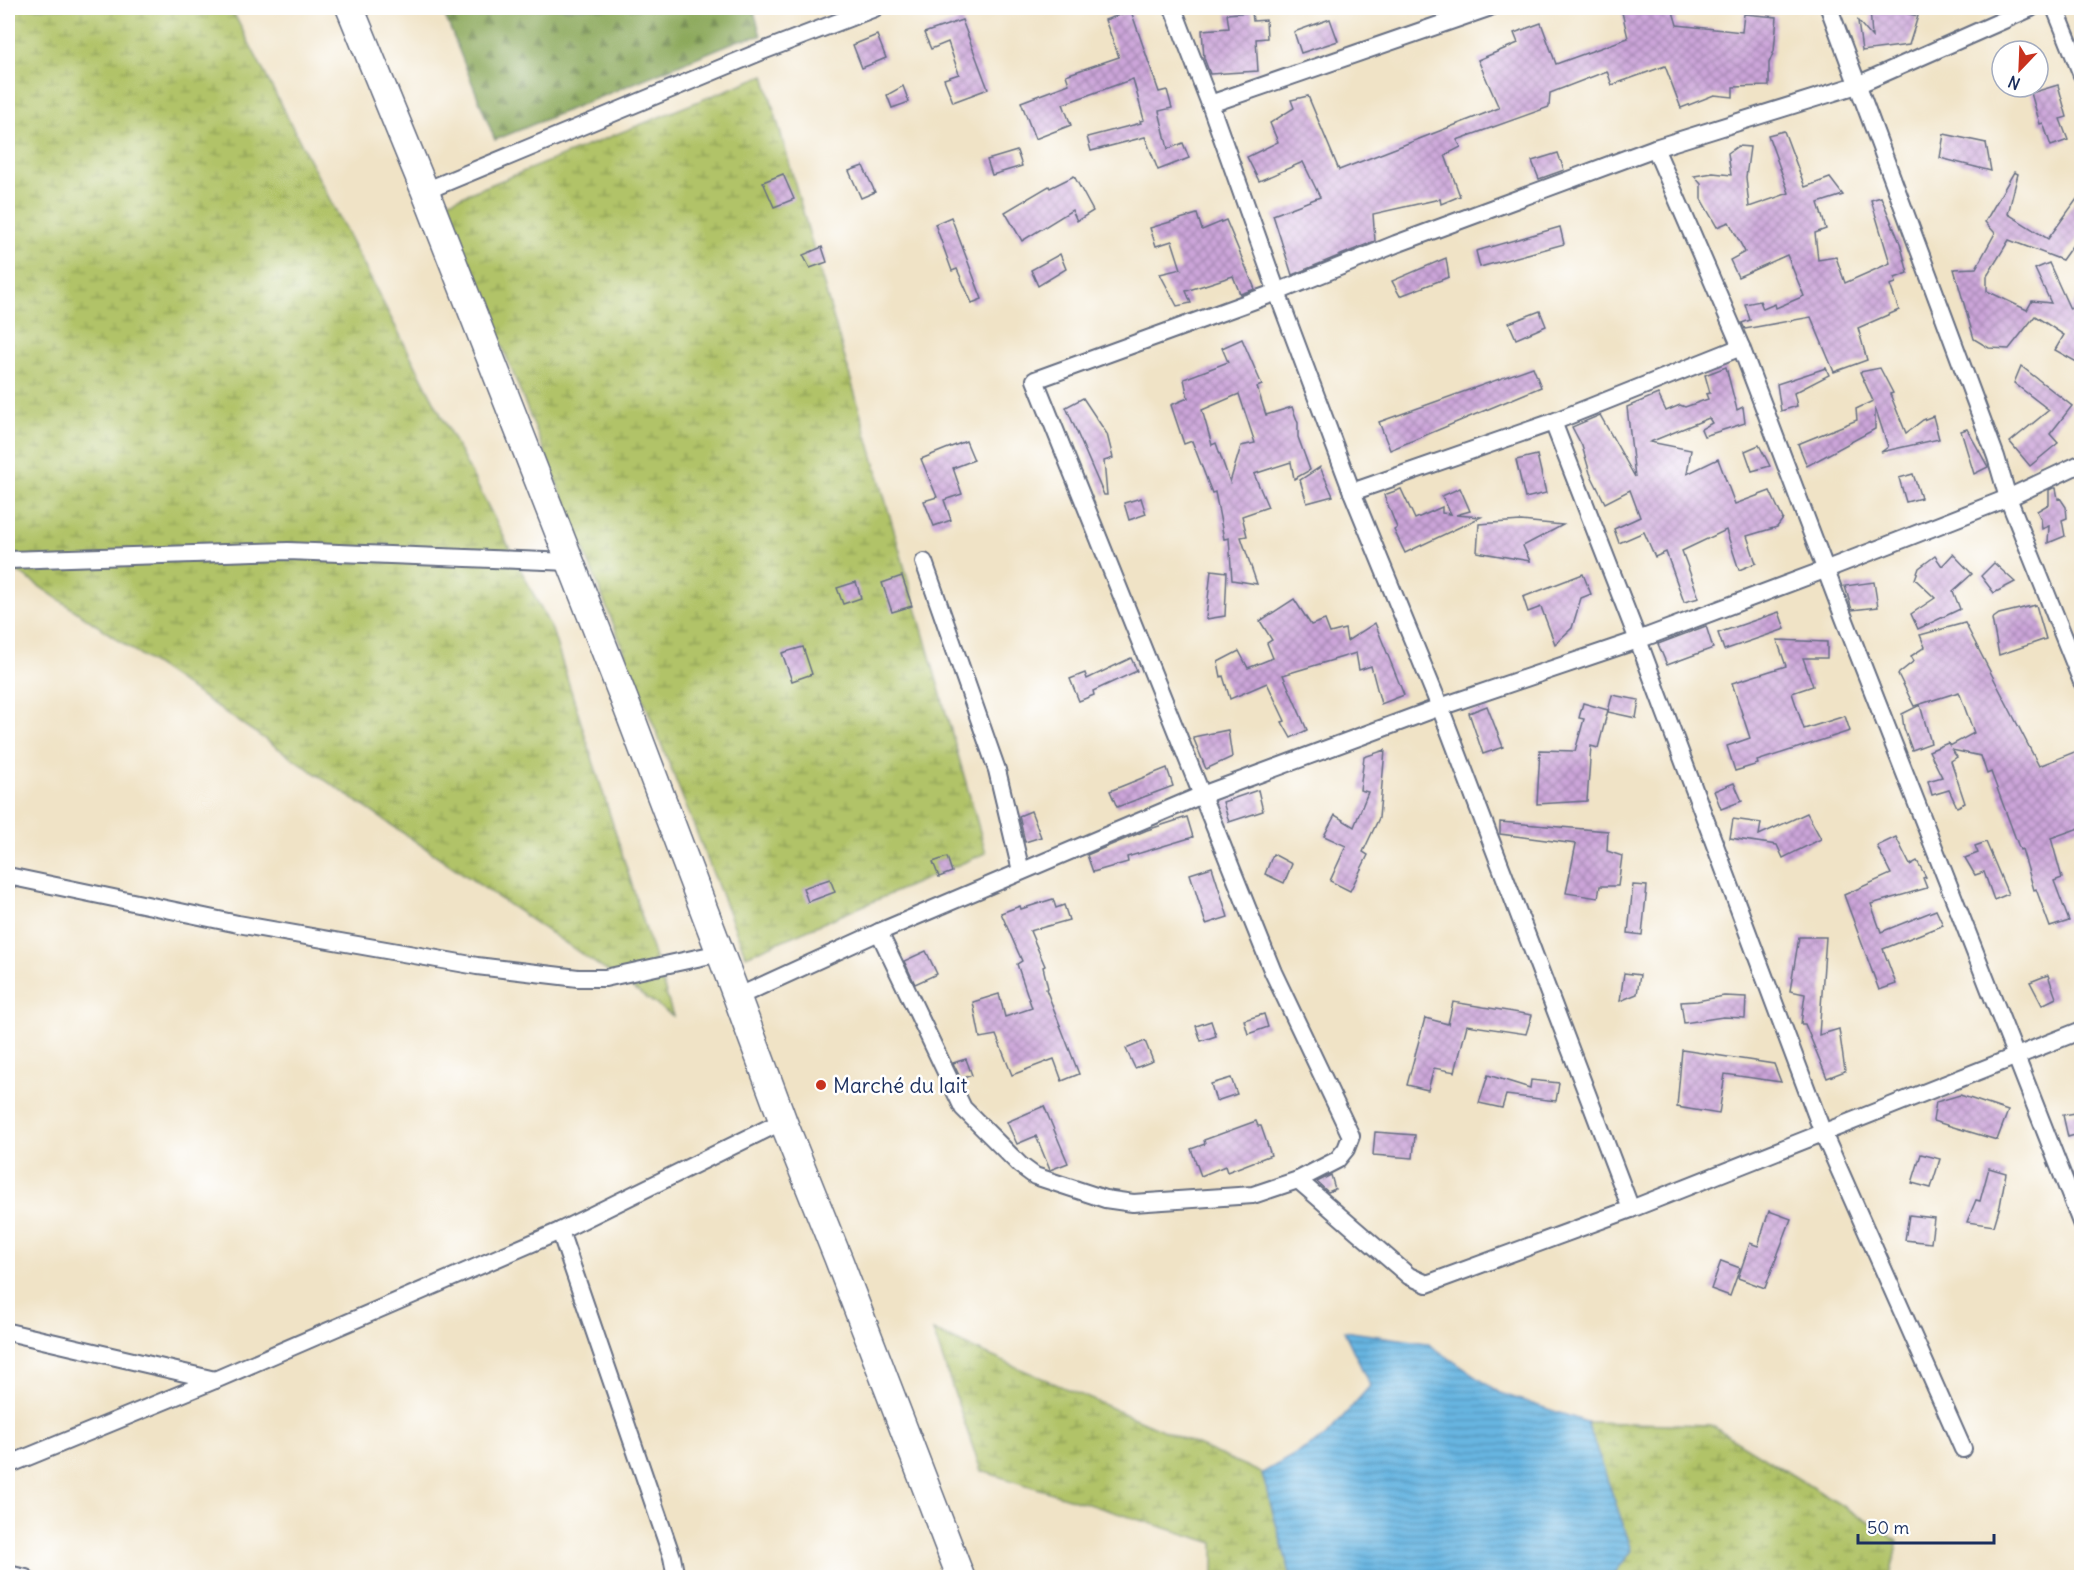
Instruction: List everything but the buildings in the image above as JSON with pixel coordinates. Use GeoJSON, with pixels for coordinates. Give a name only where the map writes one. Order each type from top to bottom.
{"type":"FeatureCollection","features":[{"type":"Feature","properties":{"kind":"highway"},"geometry":{"type":"LineString","coordinates":[[350,8],[425,191],[570,562],[738,997],[783,1122],[961,1578]]}},
{"type":"Feature","properties":{"kind":"street"},"geometry":{"type":"LineString","coordinates":[[425,191],[760,52],[875,8]]}},
{"type":"Feature","properties":{"kind":"street"},"geometry":{"type":"LineString","coordinates":[[1173,8],[1352,492],[1440,707],[1631,1209]]}},
{"type":"Feature","properties":{"kind":"street"},"geometry":{"type":"LineString","coordinates":[[1210,104],[1488,8]]}},
{"type":"Feature","properties":{"kind":"street"},"geometry":{"type":"LineString","coordinates":[[1829,8],[1996,457],[2008,498],[2082,682]]}},
{"type":"Feature","properties":{"kind":"street"},"geometry":{"type":"LineString","coordinates":[[879,932],[963,1108],[1020,1165],[1035,1176],[1105,1199],[1133,1203],[1253,1195],[1298,1180],[1337,1160],[1346,1149],[1351,1136],[1274,972],[1035,380],[1277,292],[1396,244],[1655,148],[1857,85],[2031,8]]}},
{"type":"Feature","properties":{"kind":"street"},"geometry":{"type":"LineString","coordinates":[[2055,8],[2082,75]]}},
{"type":"Feature","properties":{"kind":"street"},"geometry":{"type":"LineString","coordinates":[[1655,148],[1741,347],[2082,1225]]}},
{"type":"Feature","properties":{"kind":"street"},"geometry":{"type":"LineString","coordinates":[[1352,492],[1553,422],[1741,347]]}},
{"type":"Feature","properties":{"kind":"street"},"geometry":{"type":"LineString","coordinates":[[1553,422],[1638,640],[1823,1133],[1963,1449]]}},
{"type":"Feature","properties":{"kind":"street"},"geometry":{"type":"LineString","coordinates":[[738,997],[879,932],[1202,795],[1440,707],[1638,640],[1827,569],[2008,498],[2082,463]]}},
{"type":"Feature","properties":{"kind":"street"},"geometry":{"type":"LineString","coordinates":[[8,560],[288,551],[570,562]]}},
{"type":"Feature","properties":{"kind":"street"},"geometry":{"type":"LineString","coordinates":[[924,562],[997,770],[1021,871]]}},
{"type":"Feature","properties":{"kind":"street"},"geometry":{"type":"LineString","coordinates":[[8,876],[249,926],[477,966],[578,978],[605,978],[720,953]]}},
{"type":"Feature","properties":{"kind":"street"},"geometry":{"type":"LineString","coordinates":[[1298,1180],[1409,1276],[1427,1284],[1631,1209],[2082,1030]]}},
{"type":"Feature","properties":{"kind":"street"},"geometry":{"type":"LineString","coordinates":[[8,1465],[215,1380],[560,1231],[783,1122]]}},
{"type":"Feature","properties":{"kind":"street"},"geometry":{"type":"LineString","coordinates":[[560,1231],[662,1527],[676,1578]]}},
{"type":"Feature","properties":{"kind":"street"},"geometry":{"type":"LineString","coordinates":[[8,1332],[215,1380]]}},
{"type":"Feature","properties":{"kind":"street"},"geometry":{"type":"LineString","coordinates":[[8,1574],[26,1578]]}},
{"type":"Feature","properties":{"kind":"green space"},"geometry":{"type":"Polygon","coordinates":[[[8,8],[231,8],[552,630],[673,1016],[8,565],[8,8]]]}},
{"type":"Feature","properties":{"kind":"green space"},"geometry":{"type":"Polygon","coordinates":[[[442,8],[753,8],[761,36],[739,40],[495,140],[442,8]]]}},
{"type":"Feature","properties":{"kind":"green space"},"geometry":{"type":"Polygon","coordinates":[[[764,75],[986,853],[746,956],[445,203],[764,75]]]}},
{"type":"Feature","properties":{"kind":"green space"},"geometry":{"type":"Polygon","coordinates":[[[933,1331],[1262,1473],[1291,1577],[1214,1577],[1214,1543],[981,1471],[933,1331]]]}},
{"type":"Feature","properties":{"kind":"green space"},"geometry":{"type":"Polygon","coordinates":[[[1587,1422],[1711,1425],[1898,1540],[1890,1577],[1612,1577],[1632,1550],[1587,1422]]]}},
{"type":"Feature","properties":{"kind":"water"},"geometry":{"type":"Polygon","coordinates":[[[1344,1331],[1427,1343],[1500,1393],[1587,1422],[1632,1550],[1612,1577],[1291,1577],[1262,1473],[1325,1437],[1370,1386],[1344,1331]]]}},
{"type":"Feature","properties":{"kind":"place","name":"Marché du lait"},"geometry":{"type":"Point","coordinates":[821,1085]}}]}
